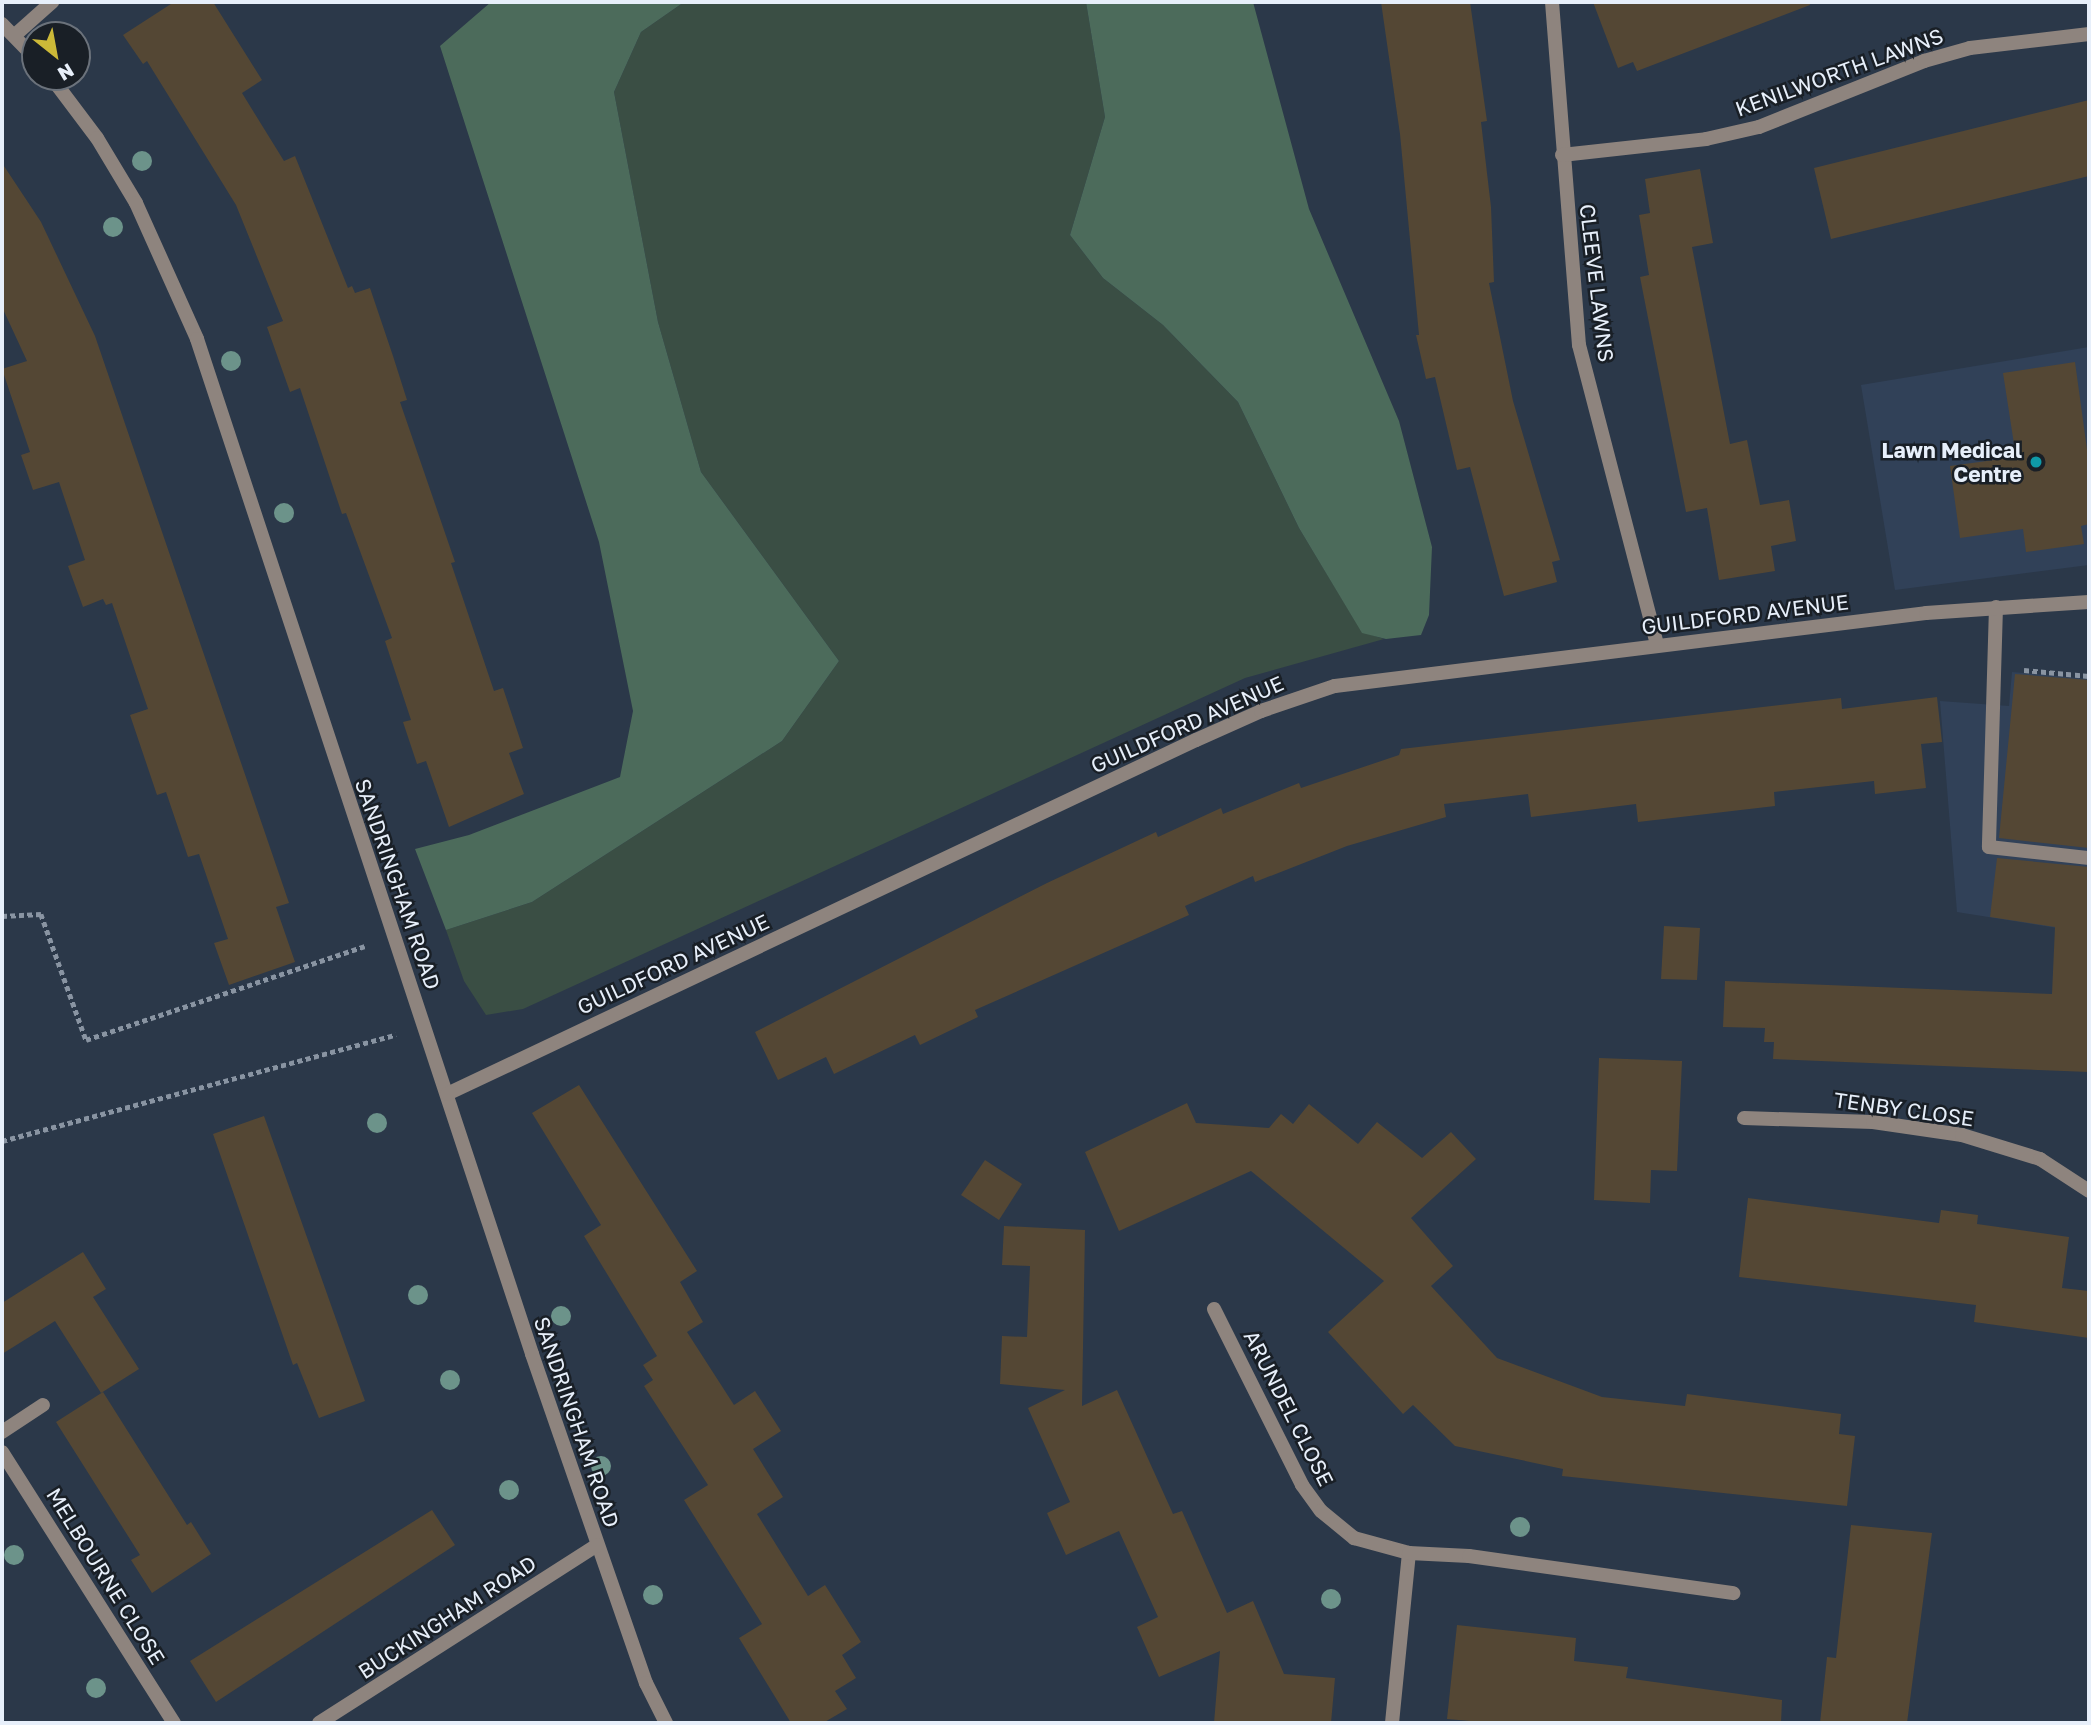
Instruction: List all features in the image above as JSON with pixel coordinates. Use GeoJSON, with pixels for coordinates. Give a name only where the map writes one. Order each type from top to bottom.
{"type":"FeatureCollection","features":[{"type":"Feature","properties":{"kind":"street"},"geometry":{"type":"LineString","coordinates":[[15,36],[52,2]]}},
{"type":"Feature","properties":{"kind":"street","name":"CLEEVE LAWNS"},"geometry":{"type":"LineString","coordinates":[[1552,2],[1579,345],[1657,645]]}},
{"type":"Feature","properties":{"kind":"street"},"geometry":{"type":"LineString","coordinates":[[2,24],[21,43]]}},
{"type":"Feature","properties":{"kind":"street","name":"KENILWORTH LAWNS"},"geometry":{"type":"LineString","coordinates":[[1562,155],[1706,139],[1759,127],[1924,61],[1970,48],[2089,34]]}},
{"type":"Feature","properties":{"kind":"street","name":"SANDRINGHAM ROAD"},"geometry":{"type":"LineString","coordinates":[[61,91],[124,182],[182,301],[597,1545],[646,1683],[666,1723]]}},
{"type":"Feature","properties":{"kind":"street","name":"GUILDFORD AVENUE"},"geometry":{"type":"LineString","coordinates":[[447,1094],[1261,711],[1335,686],[1378,678],[1996,607],[2089,603]]}},
{"type":"Feature","properties":{"kind":"street"},"geometry":{"type":"LineString","coordinates":[[1996,607],[1989,847],[2089,858]]}},
{"type":"Feature","properties":{"kind":"street","name":"TENBY CLOSE"},"geometry":{"type":"LineString","coordinates":[[1744,1118],[1873,1122],[1962,1135],[2040,1159],[2089,1191]]}},
{"type":"Feature","properties":{"kind":"street","name":"ARUNDEL CLOSE"},"geometry":{"type":"LineString","coordinates":[[1214,1308],[1302,1485],[1321,1511],[1353,1538],[1409,1553],[1469,1556],[1732,1592]]}},
{"type":"Feature","properties":{"kind":"street"},"geometry":{"type":"LineString","coordinates":[[2,1432],[43,1405]]}},
{"type":"Feature","properties":{"kind":"street","name":"MELBOURNE CLOSE"},"geometry":{"type":"LineString","coordinates":[[2,1452],[174,1723]]}},
{"type":"Feature","properties":{"kind":"street","name":"BUCKINGHAM ROAD"},"geometry":{"type":"LineString","coordinates":[[319,1723],[597,1545]]}},
{"type":"Feature","properties":{"kind":"street"},"geometry":{"type":"LineString","coordinates":[[1392,1723],[1409,1553]]}},
{"type":"Feature","properties":{"kind":"path"},"geometry":{"type":"LineString","coordinates":[[1994,678],[2008,679],[2010,669],[2089,676]]}},
{"type":"Feature","properties":{"kind":"path"},"geometry":{"type":"LineString","coordinates":[[2,916],[41,914],[86,1040],[395,936]]}},
{"type":"Feature","properties":{"kind":"path"},"geometry":{"type":"LineString","coordinates":[[2,1141],[424,1027]]}},
{"type":"Feature","properties":{"kind":"shaded area"},"geometry":{"type":"Polygon","coordinates":[[[2089,347],[2089,565],[1895,590],[1861,385],[2089,347]]]}},
{"type":"Feature","properties":{"kind":"shaded area"},"geometry":{"type":"Polygon","coordinates":[[[2012,672],[2089,679],[2089,933],[1957,912],[1940,701],[2009,706],[2012,672]]]}},
{"type":"Feature","properties":{"kind":"green space"},"geometry":{"type":"Polygon","coordinates":[[[491,2],[684,2],[641,32],[614,92],[658,322],[701,472],[839,661],[782,741],[532,902],[446,930],[415,849],[469,835],[620,777],[633,711],[599,542],[440,46],[491,2]]]}},
{"type":"Feature","properties":{"kind":"green space"},"geometry":{"type":"Polygon","coordinates":[[[684,2],[1086,2],[1105,117],[1070,235],[1103,278],[1163,325],[1238,402],[1299,528],[1362,632],[1384,639],[1245,678],[523,1009],[486,1015],[464,981],[446,930],[532,902],[782,741],[839,661],[701,472],[658,322],[614,92],[641,32],[684,2]]]}},
{"type":"Feature","properties":{"kind":"green space"},"geometry":{"type":"Polygon","coordinates":[[[1086,2],[1253,2],[1309,209],[1399,421],[1432,547],[1429,615],[1421,635],[1386,639],[1362,633],[1299,528],[1238,402],[1163,325],[1103,278],[1070,235],[1105,117],[1086,2]]]}},
{"type":"Feature","properties":{"kind":"building"},"geometry":{"type":"Polygon","coordinates":[[[174,2],[213,2],[262,80],[242,93],[284,161],[295,156],[348,288],[352,286],[355,293],[370,288],[393,356],[407,400],[400,402],[455,562],[451,563],[494,691],[503,688],[523,748],[509,753],[524,794],[449,827],[426,761],[417,764],[403,722],[411,720],[385,641],[392,638],[346,513],[342,514],[300,388],[290,392],[267,327],[283,321],[236,205],[147,61],[143,64],[123,35],[174,2]]]}},
{"type":"Feature","properties":{"kind":"building"},"geometry":{"type":"Polygon","coordinates":[[[1381,2],[1470,2],[1487,121],[1481,122],[1491,207],[1494,282],[1489,283],[1513,401],[1560,560],[1552,562],[1557,582],[1504,596],[1470,467],[1457,470],[1435,377],[1426,379],[1416,335],[1419,335],[1400,134],[1381,2]]]}},
{"type":"Feature","properties":{"kind":"building"},"geometry":{"type":"Polygon","coordinates":[[[1593,2],[1809,2],[1810,5],[1637,71],[1633,62],[1618,68],[1593,2]]]}},
{"type":"Feature","properties":{"kind":"building"},"geometry":{"type":"Polygon","coordinates":[[[2089,100],[2089,176],[1831,239],[1814,168],[2089,100]]]}},
{"type":"Feature","properties":{"kind":"building"},"geometry":{"type":"Polygon","coordinates":[[[2,163],[41,222],[95,336],[289,903],[276,907],[295,962],[229,985],[214,943],[228,939],[199,854],[188,857],[166,792],[157,795],[130,715],[148,709],[112,603],[106,605],[103,599],[83,607],[68,566],[85,560],[59,482],[33,490],[21,455],[30,452],[2,369],[27,361],[2,307],[2,163]]]}},
{"type":"Feature","properties":{"kind":"building"},"geometry":{"type":"Polygon","coordinates":[[[1700,169],[1713,243],[1692,247],[1730,444],[1747,440],[1760,505],[1789,500],[1796,541],[1771,546],[1775,571],[1719,580],[1707,508],[1686,512],[1640,277],[1649,275],[1639,215],[1650,213],[1645,179],[1700,169]]]}},
{"type":"Feature","properties":{"kind":"building","name":"Lawn Medical Centre"},"geometry":{"type":"Polygon","coordinates":[[[2075,362],[2089,464],[2089,524],[2081,526],[2084,544],[2026,552],[2023,529],[1960,538],[1950,466],[2016,457],[2003,373],[2075,362]]]}},
{"type":"Feature","properties":{"kind":"building"},"geometry":{"type":"Polygon","coordinates":[[[2015,674],[2089,680],[2089,848],[1999,838],[2015,674]]]}},
{"type":"Feature","properties":{"kind":"building"},"geometry":{"type":"Polygon","coordinates":[[[1937,697],[1942,742],[1921,744],[1926,788],[1875,794],[1874,781],[1774,792],[1775,806],[1638,822],[1636,804],[1531,817],[1528,794],[1444,804],[1446,817],[1347,846],[1255,882],[1253,876],[1185,906],[1189,915],[975,1010],[978,1017],[920,1045],[915,1035],[834,1074],[826,1057],[778,1080],[755,1032],[1047,883],[1156,832],[1158,837],[1221,808],[1223,814],[1299,783],[1301,788],[1399,755],[1401,749],[1841,698],[1842,709],[1937,697]]]}},
{"type":"Feature","properties":{"kind":"building"},"geometry":{"type":"Polygon","coordinates":[[[1997,858],[2089,867],[2089,1072],[1773,1059],[1774,1042],[1764,1042],[1765,1028],[1723,1027],[1725,981],[2052,994],[2055,927],[1990,917],[1997,858]]]}},
{"type":"Feature","properties":{"kind":"building"},"geometry":{"type":"Polygon","coordinates":[[[1664,926],[1700,928],[1697,980],[1661,979],[1664,926]]]}},
{"type":"Feature","properties":{"kind":"building"},"geometry":{"type":"Polygon","coordinates":[[[1599,1058],[1682,1061],[1677,1171],[1651,1170],[1650,1203],[1594,1200],[1599,1058]]]}},
{"type":"Feature","properties":{"kind":"building"},"geometry":{"type":"Polygon","coordinates":[[[579,1085],[697,1271],[680,1282],[703,1322],[687,1332],[734,1405],[755,1391],[781,1431],[753,1449],[783,1497],[757,1514],[808,1596],[825,1585],[861,1642],[842,1655],[856,1678],[835,1691],[847,1709],[823,1723],[791,1723],[739,1638],[762,1624],[684,1500],[708,1485],[644,1386],[653,1380],[643,1365],[657,1356],[584,1236],[601,1225],[532,1113],[579,1085]]]}},
{"type":"Feature","properties":{"kind":"building"},"geometry":{"type":"Polygon","coordinates":[[[1187,1103],[1196,1123],[1269,1128],[1281,1114],[1293,1124],[1309,1104],[1358,1144],[1377,1122],[1422,1158],[1451,1132],[1476,1159],[1411,1218],[1453,1266],[1431,1286],[1497,1358],[1602,1397],[1685,1406],[1687,1394],[1841,1414],[1839,1434],[1855,1436],[1847,1506],[1562,1476],[1563,1469],[1455,1446],[1413,1405],[1403,1414],[1328,1332],[1384,1281],[1251,1171],[1119,1231],[1085,1152],[1187,1103]]]}},
{"type":"Feature","properties":{"kind":"building"},"geometry":{"type":"Polygon","coordinates":[[[264,1116],[365,1401],[319,1418],[297,1363],[293,1365],[213,1134],[264,1116]]]}},
{"type":"Feature","properties":{"kind":"building"},"geometry":{"type":"Polygon","coordinates":[[[985,1160],[1022,1184],[999,1220],[961,1195],[985,1160]]]}},
{"type":"Feature","properties":{"kind":"building"},"geometry":{"type":"Polygon","coordinates":[[[1748,1198],[1939,1223],[1941,1210],[1978,1215],[1977,1224],[2069,1237],[2062,1288],[2089,1291],[2089,1338],[1974,1322],[1976,1305],[1739,1277],[1748,1198]]]}},
{"type":"Feature","properties":{"kind":"building"},"geometry":{"type":"Polygon","coordinates":[[[1004,1226],[1085,1230],[1082,1406],[1117,1390],[1173,1514],[1182,1511],[1227,1613],[1253,1601],[1284,1674],[1335,1678],[1331,1723],[1214,1723],[1220,1651],[1159,1677],[1137,1627],[1158,1617],[1119,1531],[1066,1555],[1047,1513],[1070,1502],[1028,1408],[1065,1390],[1000,1384],[1002,1336],[1027,1337],[1030,1266],[1002,1265],[1004,1226]]]}},
{"type":"Feature","properties":{"kind":"building"},"geometry":{"type":"Polygon","coordinates":[[[83,1252],[106,1289],[93,1297],[139,1369],[101,1393],[55,1321],[2,1354],[2,1303],[83,1252]]]}},
{"type":"Feature","properties":{"kind":"building"},"geometry":{"type":"Polygon","coordinates":[[[103,1392],[187,1525],[191,1522],[211,1554],[152,1593],[131,1560],[140,1555],[56,1422],[103,1392]]]}},
{"type":"Feature","properties":{"kind":"building"},"geometry":{"type":"Polygon","coordinates":[[[432,1510],[455,1545],[216,1702],[190,1661],[432,1510]]]}},
{"type":"Feature","properties":{"kind":"building"},"geometry":{"type":"Polygon","coordinates":[[[1851,1525],[1932,1533],[1907,1723],[1820,1723],[1827,1657],[1836,1658],[1851,1525]]]}},
{"type":"Feature","properties":{"kind":"building"},"geometry":{"type":"Polygon","coordinates":[[[1457,1625],[1576,1638],[1574,1661],[1628,1667],[1626,1678],[1782,1700],[1781,1723],[1493,1723],[1447,1719],[1457,1625]]]}},
{"type":"Feature","properties":{"kind":"place","name":"Lawn Medical Centre"},"geometry":{"type":"Point","coordinates":[2036,462]}}]}
